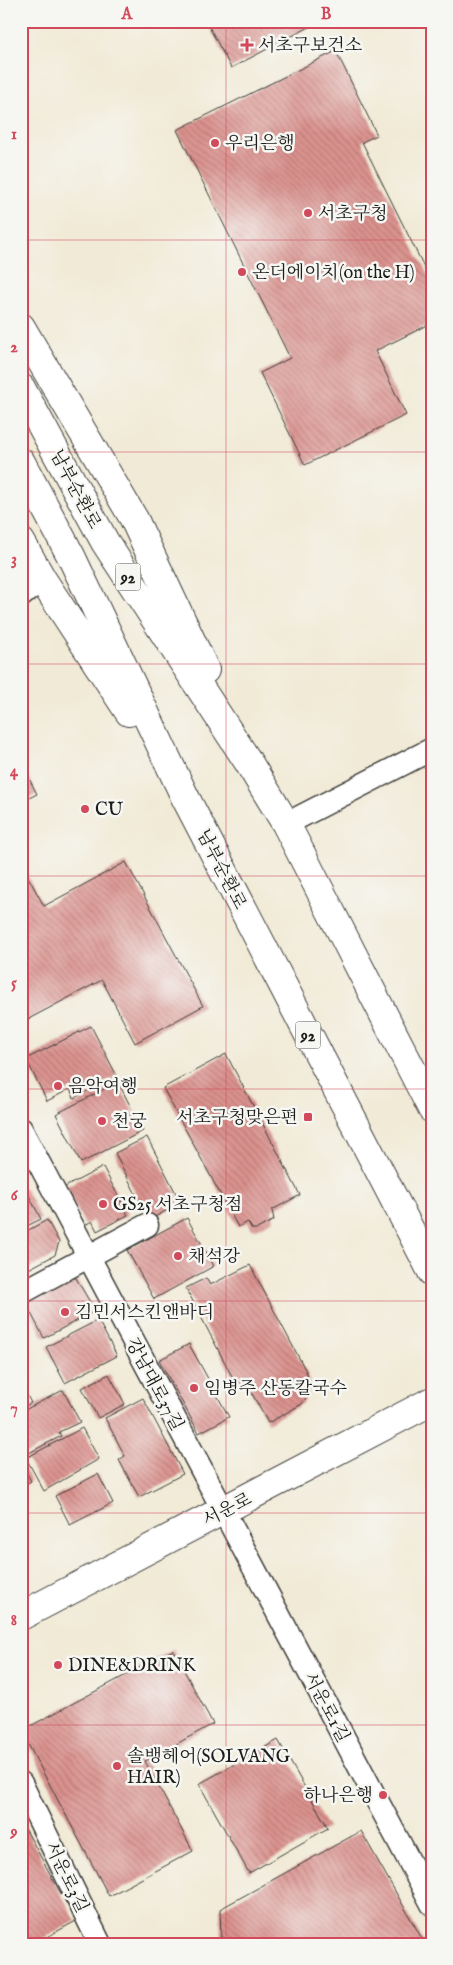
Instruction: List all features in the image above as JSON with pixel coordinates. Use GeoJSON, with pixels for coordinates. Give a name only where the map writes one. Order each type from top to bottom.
{"type":"FeatureCollection","features":[{"type":"Feature","properties":{"kind":"main road"},"geometry":{"type":"LineString","coordinates":[[21,327],[134,519],[247,760]]}},
{"type":"Feature","properties":{"kind":"main road","name":"남부순환로"},"geometry":{"type":"LineString","coordinates":[[21,388],[105,542],[247,760],[286,824],[432,1109]]}},
{"type":"Feature","properties":{"kind":"main road","name":"남부순환로"},"geometry":{"type":"LineString","coordinates":[[21,462],[71,556],[185,797],[432,1272]]}},
{"type":"Feature","properties":{"kind":"main road"},"geometry":{"type":"LineString","coordinates":[[21,542],[42,580],[185,797]]}},
{"type":"Feature","properties":{"kind":"main road","name":"서운로"},"geometry":{"type":"LineString","coordinates":[[21,1616],[432,1401]]}},
{"type":"Feature","properties":{"kind":"street"},"geometry":{"type":"LineString","coordinates":[[21,596],[42,580]]}},
{"type":"Feature","properties":{"kind":"street"},"geometry":{"type":"LineString","coordinates":[[286,824],[432,750]]}},
{"type":"Feature","properties":{"kind":"street","name":"강남대로37길"},"geometry":{"type":"LineString","coordinates":[[21,1129],[222,1510]]}},
{"type":"Feature","properties":{"kind":"street"},"geometry":{"type":"LineString","coordinates":[[21,1293],[148,1225]]}},
{"type":"Feature","properties":{"kind":"street","name":"서운로1길"},"geometry":{"type":"LineString","coordinates":[[222,1510],[432,1904]]}},
{"type":"Feature","properties":{"kind":"street","name":"서운로3길"},"geometry":{"type":"LineString","coordinates":[[21,1783],[100,1944]]}},
{"type":"Feature","properties":{"kind":"building","name":"서초구보건소"},"geometry":{"type":"Polygon","coordinates":[[[206,21],[321,21],[231,68],[206,21]]]}},
{"type":"Feature","properties":{"kind":"building","name":"서초구청"},"geometry":{"type":"Polygon","coordinates":[[[336,51],[377,135],[362,142],[432,283],[432,323],[375,351],[406,415],[305,465],[260,373],[290,358],[177,130],[336,51]]]}},
{"type":"Feature","properties":{"kind":"building"},"geometry":{"type":"Polygon","coordinates":[[[21,763],[37,794],[21,802],[21,763]]]}},
{"type":"Feature","properties":{"kind":"building"},"geometry":{"type":"Polygon","coordinates":[[[126,862],[203,1006],[135,1043],[102,980],[21,1023],[21,864],[44,906],[126,862]]]}},
{"type":"Feature","properties":{"kind":"building"},"geometry":{"type":"Polygon","coordinates":[[[91,1026],[117,1076],[74,1098],[70,1089],[47,1101],[26,1059],[91,1026]]]}},
{"type":"Feature","properties":{"kind":"building"},"geometry":{"type":"Polygon","coordinates":[[[226,1054],[300,1195],[272,1210],[274,1220],[257,1229],[252,1229],[248,1222],[238,1227],[163,1088],[226,1054]]]}},
{"type":"Feature","properties":{"kind":"building"},"geometry":{"type":"Polygon","coordinates":[[[118,1082],[143,1131],[81,1163],[56,1114],[118,1082]]]}},
{"type":"Feature","properties":{"kind":"building"},"geometry":{"type":"Polygon","coordinates":[[[147,1137],[181,1203],[149,1220],[115,1153],[147,1137]]]}},
{"type":"Feature","properties":{"kind":"building"},"geometry":{"type":"Polygon","coordinates":[[[103,1167],[128,1215],[97,1231],[92,1221],[85,1225],[65,1187],[103,1167]]]}},
{"type":"Feature","properties":{"kind":"building"},"geometry":{"type":"Polygon","coordinates":[[[25,1188],[41,1219],[21,1229],[21,1189],[25,1188]]]}},
{"type":"Feature","properties":{"kind":"building"},"geometry":{"type":"Polygon","coordinates":[[[187,1218],[214,1266],[154,1299],[127,1250],[187,1218]]]}},
{"type":"Feature","properties":{"kind":"building"},"geometry":{"type":"Polygon","coordinates":[[[47,1220],[59,1242],[55,1255],[21,1273],[21,1234],[47,1220]]]}},
{"type":"Feature","properties":{"kind":"building"},"geometry":{"type":"Polygon","coordinates":[[[250,1265],[307,1373],[309,1384],[308,1395],[302,1404],[268,1423],[244,1379],[236,1384],[186,1288],[206,1278],[210,1285],[250,1265]]]}},
{"type":"Feature","properties":{"kind":"building"},"geometry":{"type":"Polygon","coordinates":[[[65,1277],[76,1278],[95,1311],[44,1338],[24,1300],[65,1277]]]}},
{"type":"Feature","properties":{"kind":"building"},"geometry":{"type":"Polygon","coordinates":[[[98,1320],[117,1356],[65,1383],[46,1347],[98,1320]]]}},
{"type":"Feature","properties":{"kind":"building","name":"임병주 산동칼국수"},"geometry":{"type":"Polygon","coordinates":[[[189,1344],[229,1417],[199,1433],[159,1360],[189,1344]]]}},
{"type":"Feature","properties":{"kind":"building"},"geometry":{"type":"Polygon","coordinates":[[[109,1374],[125,1404],[98,1418],[82,1388],[109,1374]]]}},
{"type":"Feature","properties":{"kind":"building"},"geometry":{"type":"Polygon","coordinates":[[[21,1384],[31,1403],[21,1408],[21,1384]]]}},
{"type":"Feature","properties":{"kind":"building"},"geometry":{"type":"Polygon","coordinates":[[[63,1390],[80,1422],[59,1432],[61,1436],[27,1454],[21,1442],[21,1412],[63,1390]]]}},
{"type":"Feature","properties":{"kind":"building"},"geometry":{"type":"Polygon","coordinates":[[[143,1398],[183,1474],[139,1497],[119,1460],[125,1456],[105,1418],[143,1398]]]}},
{"type":"Feature","properties":{"kind":"building"},"geometry":{"type":"Polygon","coordinates":[[[82,1428],[99,1459],[44,1491],[26,1458],[82,1428]]]}},
{"type":"Feature","properties":{"kind":"building"},"geometry":{"type":"Polygon","coordinates":[[[21,1462],[31,1481],[21,1487],[21,1462]]]}},
{"type":"Feature","properties":{"kind":"building"},"geometry":{"type":"Polygon","coordinates":[[[98,1474],[113,1503],[70,1525],[55,1496],[98,1474]]]}},
{"type":"Feature","properties":{"kind":"building"},"geometry":{"type":"Polygon","coordinates":[[[173,1650],[213,1724],[145,1761],[193,1851],[109,1896],[21,1731],[173,1650]]]}},
{"type":"Feature","properties":{"kind":"building"},"geometry":{"type":"Polygon","coordinates":[[[278,1740],[328,1828],[249,1873],[199,1784],[278,1740]]]}},
{"type":"Feature","properties":{"kind":"building"},"geometry":{"type":"Polygon","coordinates":[[[21,1821],[76,1921],[34,1944],[21,1944],[21,1821]]]}},
{"type":"Feature","properties":{"kind":"building"},"geometry":{"type":"Polygon","coordinates":[[[361,1831],[425,1944],[270,1944],[221,1938],[220,1909],[361,1831]]]}},
{"type":"Feature","properties":{"kind":"place","name":"서초구보건소"},"geometry":{"type":"Point","coordinates":[247,45]}},
{"type":"Feature","properties":{"kind":"place","name":"우리은행"},"geometry":{"type":"Point","coordinates":[215,143]}},
{"type":"Feature","properties":{"kind":"place","name":"서초구청"},"geometry":{"type":"Point","coordinates":[308,213]}},
{"type":"Feature","properties":{"kind":"place","name":"온더에이치(on the H)"},"geometry":{"type":"Point","coordinates":[242,272]}},
{"type":"Feature","properties":{"kind":"place","name":"CU"},"geometry":{"type":"Point","coordinates":[85,809]}},
{"type":"Feature","properties":{"kind":"place","name":"음악여행"},"geometry":{"type":"Point","coordinates":[58,1086]}},
{"type":"Feature","properties":{"kind":"place","name":"서초구청맞은편"},"geometry":{"type":"Point","coordinates":[308,1117]}},
{"type":"Feature","properties":{"kind":"place","name":"천궁"},"geometry":{"type":"Point","coordinates":[102,1121]}},
{"type":"Feature","properties":{"kind":"place","name":"GS25 서초구청점"},"geometry":{"type":"Point","coordinates":[103,1204]}},
{"type":"Feature","properties":{"kind":"place","name":"채석강"},"geometry":{"type":"Point","coordinates":[178,1256]}},
{"type":"Feature","properties":{"kind":"place","name":"김민서스킨앤바디"},"geometry":{"type":"Point","coordinates":[65,1312]}},
{"type":"Feature","properties":{"kind":"place","name":"임병주 산동칼국수"},"geometry":{"type":"Point","coordinates":[194,1388]}},
{"type":"Feature","properties":{"kind":"place","name":"DINE&DRINK"},"geometry":{"type":"Point","coordinates":[58,1665]}},
{"type":"Feature","properties":{"kind":"place","name":"솔뱅헤어(SOLVANG HAIR)"},"geometry":{"type":"Point","coordinates":[117,1766]}},
{"type":"Feature","properties":{"kind":"place","name":"하나은행"},"geometry":{"type":"Point","coordinates":[383,1795]}}]}
